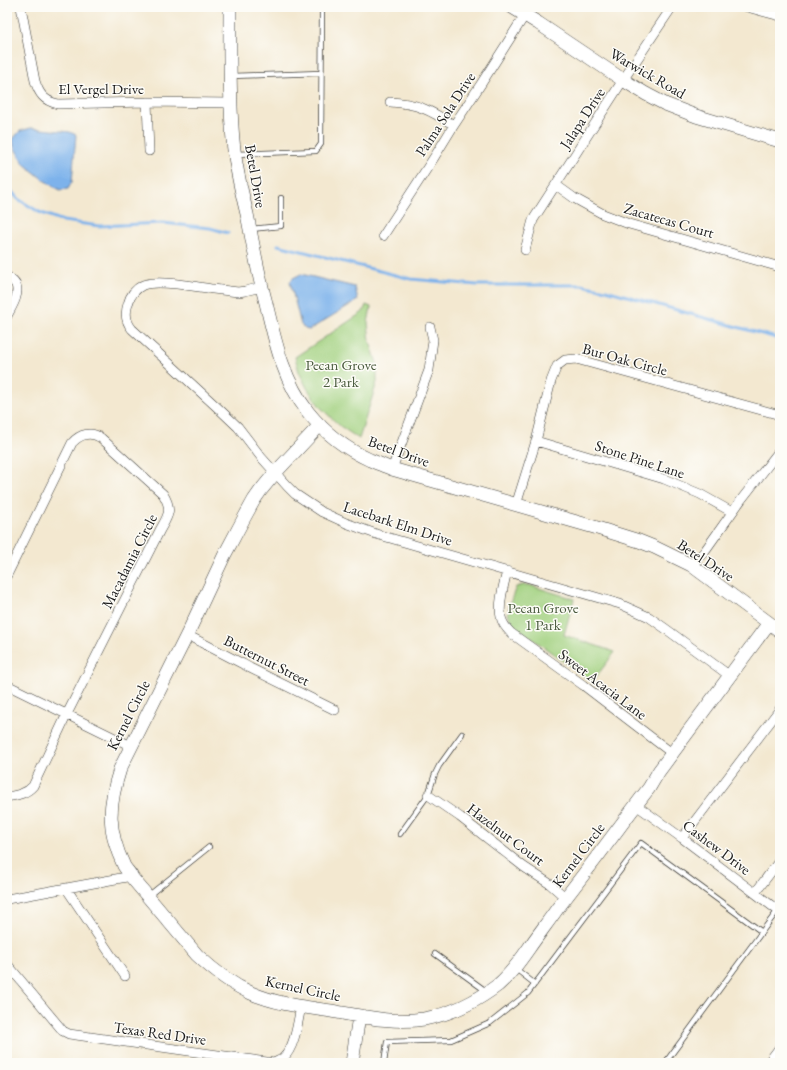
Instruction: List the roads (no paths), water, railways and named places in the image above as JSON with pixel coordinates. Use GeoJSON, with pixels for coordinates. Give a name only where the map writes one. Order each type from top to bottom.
{"type":"FeatureCollection","features":[{"type":"Feature","properties":{"kind":"street","name":"El Vergel Drive"},"geometry":{"type":"LineString","coordinates":[[21,7],[35,81],[38,90],[43,97],[51,102],[58,104],[147,102],[231,103]]}},
{"type":"Feature","properties":{"kind":"street","name":"Betel Drive"},"geometry":{"type":"LineString","coordinates":[[230,7],[231,103],[235,154],[262,287],[278,354],[283,368],[294,391],[320,425],[343,444],[357,453],[369,460],[392,469],[639,541],[690,565],[777,628]]}},
{"type":"Feature","properties":{"kind":"street","name":"Warwick Road"},"geometry":{"type":"LineString","coordinates":[[512,7],[527,11],[623,80],[665,104],[696,116],[780,141]]}},
{"type":"Feature","properties":{"kind":"street","name":"Jalapa Drive"},"geometry":{"type":"LineString","coordinates":[[525,250],[533,220],[672,7]]}},
{"type":"Feature","properties":{"kind":"street"},"geometry":{"type":"LineString","coordinates":[[747,7],[780,16]]}},
{"type":"Feature","properties":{"kind":"street","name":"Palma Sola Drive"},"geometry":{"type":"LineString","coordinates":[[383,236],[527,11]]}},
{"type":"Feature","properties":{"kind":"street"},"geometry":{"type":"LineString","coordinates":[[147,102],[149,150]]}},
{"type":"Feature","properties":{"kind":"street"},"geometry":{"type":"LineString","coordinates":[[390,102],[423,107],[454,125]]}},
{"type":"Feature","properties":{"kind":"street","name":"Zacatecas Court"},"geometry":{"type":"LineString","coordinates":[[556,185],[574,198],[603,214],[629,224],[780,267]]}},
{"type":"Feature","properties":{"kind":"street"},"geometry":{"type":"LineString","coordinates":[[7,276],[13,281],[17,288],[15,301],[7,316]]}},
{"type":"Feature","properties":{"kind":"street","name":"Lacebark Elm Drive"},"geometry":{"type":"LineString","coordinates":[[262,287],[238,292],[172,283],[151,283],[143,285],[136,290],[130,298],[126,312],[127,323],[238,427],[261,457],[295,494],[322,512],[376,534],[620,604],[649,617],[730,676]]}},
{"type":"Feature","properties":{"kind":"street"},"geometry":{"type":"LineString","coordinates":[[392,469],[429,370],[433,340],[430,327]]}},
{"type":"Feature","properties":{"kind":"street","name":"Bur Oak Circle"},"geometry":{"type":"LineString","coordinates":[[516,505],[536,441],[551,381],[557,366],[565,360],[576,359],[780,415]]}},
{"type":"Feature","properties":{"kind":"street","name":"Kernel Circle"},"geometry":{"type":"LineString","coordinates":[[320,425],[260,490],[242,520],[187,635],[120,769],[111,801],[111,822],[114,840],[125,868],[197,955],[226,980],[250,993],[262,998],[301,1006],[359,1016],[396,1020],[423,1019],[436,1016],[458,1009],[487,992],[498,984],[514,968],[730,676],[777,628]]}},
{"type":"Feature","properties":{"kind":"street","name":"Macadamia Circle"},"geometry":{"type":"LineString","coordinates":[[7,575],[72,443],[76,438],[85,434],[97,435],[163,494],[168,501],[169,512],[167,518],[67,714],[33,786],[30,790],[7,797]]}},
{"type":"Feature","properties":{"kind":"street","name":"Stone Pine Lane"},"geometry":{"type":"LineString","coordinates":[[536,441],[664,479],[700,494],[732,512]]}},
{"type":"Feature","properties":{"kind":"street"},"geometry":{"type":"LineString","coordinates":[[690,565],[704,552],[732,512],[780,450]]}},
{"type":"Feature","properties":{"kind":"street","name":"Sweet Acacia Lane"},"geometry":{"type":"LineString","coordinates":[[507,571],[500,607],[503,623],[511,633],[673,754]]}},
{"type":"Feature","properties":{"kind":"street","name":"Butternut Street"},"geometry":{"type":"LineString","coordinates":[[187,635],[335,710]]}},
{"type":"Feature","properties":{"kind":"street"},"geometry":{"type":"LineString","coordinates":[[7,685],[131,746]]}},
{"type":"Feature","properties":{"kind":"street"},"geometry":{"type":"LineString","coordinates":[[682,838],[780,709]]}},
{"type":"Feature","properties":{"kind":"street","name":"Hazelnut Court"},"geometry":{"type":"LineString","coordinates":[[428,795],[460,817],[524,867],[550,884],[566,898]]}},
{"type":"Feature","properties":{"kind":"street","name":"Cashew Drive"},"geometry":{"type":"LineString","coordinates":[[636,805],[779,911]]}},
{"type":"Feature","properties":{"kind":"street"},"geometry":{"type":"LineString","coordinates":[[755,893],[780,860]]}},
{"type":"Feature","properties":{"kind":"street"},"geometry":{"type":"LineString","coordinates":[[7,899],[132,876]]}},
{"type":"Feature","properties":{"kind":"street"},"geometry":{"type":"LineString","coordinates":[[66,888],[125,976]]}},
{"type":"Feature","properties":{"kind":"street","name":"Texas Red Drive"},"geometry":{"type":"LineString","coordinates":[[7,964],[62,1031],[69,1034],[274,1063],[283,1058],[291,1049],[301,1006]]}},
{"type":"Feature","properties":{"kind":"street"},"geometry":{"type":"LineString","coordinates":[[352,1063],[359,1016]]}},
{"type":"Feature","properties":{"kind":"street"},"geometry":{"type":"LineString","coordinates":[[768,1063],[780,1047]]}},
{"type":"Feature","properties":{"kind":"lane"},"geometry":{"type":"LineString","coordinates":[[235,154],[316,151],[320,144],[322,7]]}},
{"type":"Feature","properties":{"kind":"lane"},"geometry":{"type":"LineString","coordinates":[[231,76],[321,73]]}},
{"type":"Feature","properties":{"kind":"lane"},"geometry":{"type":"LineString","coordinates":[[250,229],[281,226],[281,198]]}},
{"type":"Feature","properties":{"kind":"lane"},"geometry":{"type":"LineString","coordinates":[[400,834],[428,795],[439,766],[462,734]]}},
{"type":"Feature","properties":{"kind":"lane"},"geometry":{"type":"LineString","coordinates":[[384,1063],[387,1042],[451,1040],[490,1023],[528,993],[641,843],[762,932]]}},
{"type":"Feature","properties":{"kind":"lane"},"geometry":{"type":"LineString","coordinates":[[148,896],[209,846]]}},
{"type":"Feature","properties":{"kind":"lane"},"geometry":{"type":"LineString","coordinates":[[665,1063],[779,911]]}},
{"type":"Feature","properties":{"kind":"lane"},"geometry":{"type":"LineString","coordinates":[[435,954],[487,992]]}},
{"type":"Feature","properties":{"kind":"lane"},"geometry":{"type":"LineString","coordinates":[[514,968],[535,984]]}},
{"type":"Feature","properties":{"kind":"water"},"geometry":{"type":"Polygon","coordinates":[[[31,128],[70,132],[76,135],[72,182],[68,189],[60,190],[45,181],[24,164],[14,147],[13,139],[20,131],[31,128]]]}},
{"type":"Feature","properties":{"kind":"water"},"geometry":{"type":"Polygon","coordinates":[[[301,274],[355,287],[358,300],[309,330],[305,329],[301,325],[290,282],[293,278],[301,274]]]}},
{"type":"Feature","properties":{"kind":"waterway"},"geometry":{"type":"LineString","coordinates":[[7,186],[18,199],[39,212],[63,221],[99,226],[163,223],[210,228],[228,233]]}},
{"type":"Feature","properties":{"kind":"waterway"},"geometry":{"type":"LineString","coordinates":[[278,245],[411,279],[477,285],[581,285],[606,290],[780,339]]}},
{"type":"Feature","properties":{"kind":"park label","name":"Pecan Grove 2 Park"},"geometry":{"type":"Point","coordinates":[341,372]}},
{"type":"Feature","properties":{"kind":"park label","name":"Pecan Grove 1 Park"},"geometry":{"type":"Point","coordinates":[543,616]}}]}
